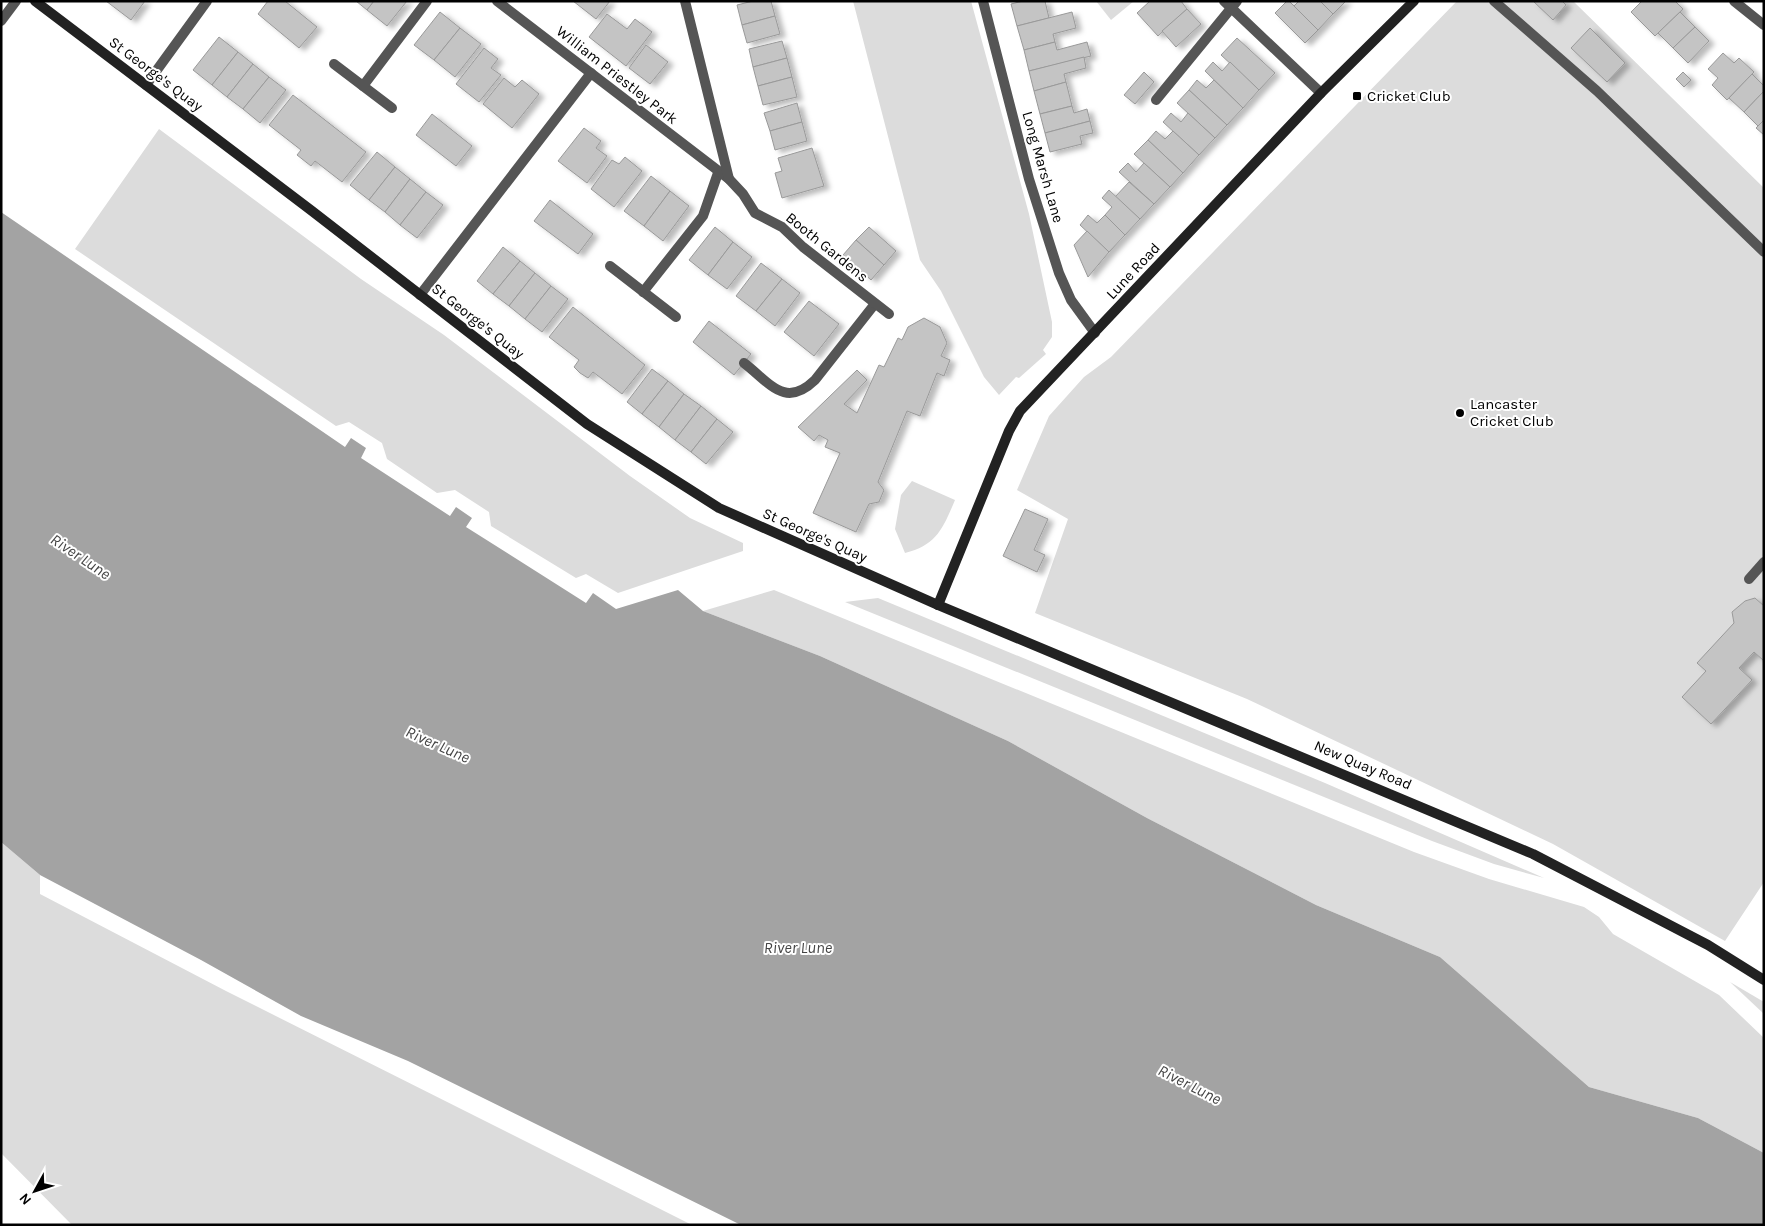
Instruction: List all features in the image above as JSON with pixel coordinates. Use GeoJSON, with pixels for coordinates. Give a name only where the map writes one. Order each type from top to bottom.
{"type":"FeatureCollection","features":[{"type":"Feature","properties":{"kind":"street"},"geometry":{"type":"LineString","coordinates":[[1,21],[16,1]]}},
{"type":"Feature","properties":{"kind":"street","name":"St George's Quay"},"geometry":{"type":"LineString","coordinates":[[35,1],[587,424],[719,508],[938,605]]}},
{"type":"Feature","properties":{"kind":"street"},"geometry":{"type":"LineString","coordinates":[[146,85],[207,1]]}},
{"type":"Feature","properties":{"kind":"street"},"geometry":{"type":"LineString","coordinates":[[363,86],[427,1]]}},
{"type":"Feature","properties":{"kind":"street","name":"William Priestley Park"},"geometry":{"type":"LineString","coordinates":[[497,1],[718,173]]}},
{"type":"Feature","properties":{"kind":"street","name":"Booth Gardens"},"geometry":{"type":"LineString","coordinates":[[685,1],[729,180]]}},
{"type":"Feature","properties":{"kind":"street","name":"Long Marsh Lane"},"geometry":{"type":"LineString","coordinates":[[983,1],[1028,179],[1059,273],[1071,300],[1095,333]]}},
{"type":"Feature","properties":{"kind":"street","name":"Lune Road"},"geometry":{"type":"LineString","coordinates":[[938,605],[1009,431],[1020,411],[1321,93],[1414,1]]}},
{"type":"Feature","properties":{"kind":"street"},"geometry":{"type":"LineString","coordinates":[[1494,1],[1598,91],[1764,252]]}},
{"type":"Feature","properties":{"kind":"street"},"geometry":{"type":"LineString","coordinates":[[1734,1],[1764,24]]}},
{"type":"Feature","properties":{"kind":"street"},"geometry":{"type":"LineString","coordinates":[[1156,100],[1231,3],[1321,93]]}},
{"type":"Feature","properties":{"kind":"street"},"geometry":{"type":"LineString","coordinates":[[334,64],[392,108]]}},
{"type":"Feature","properties":{"kind":"street"},"geometry":{"type":"LineString","coordinates":[[420,295],[591,73]]}},
{"type":"Feature","properties":{"kind":"street"},"geometry":{"type":"LineString","coordinates":[[643,292],[703,216],[718,173]]}},
{"type":"Feature","properties":{"kind":"street","name":"Booth Gardens"},"geometry":{"type":"LineString","coordinates":[[718,173],[729,180],[743,194],[755,212],[788,232],[803,248],[874,305],[889,314]]}},
{"type":"Feature","properties":{"kind":"street"},"geometry":{"type":"LineString","coordinates":[[610,266],[676,317]]}},
{"type":"Feature","properties":{"kind":"street"},"geometry":{"type":"LineString","coordinates":[[744,363],[783,393],[794,394],[805,390],[874,305]]}},
{"type":"Feature","properties":{"kind":"street"},"geometry":{"type":"LineString","coordinates":[[1749,578],[1764,562]]}},
{"type":"Feature","properties":{"kind":"street","name":"New Quay Road"},"geometry":{"type":"LineString","coordinates":[[938,605],[1533,854],[1708,945],[1764,980]]}},
{"type":"Feature","properties":{"kind":"shaded area"},"geometry":{"type":"Polygon","coordinates":[[[853,1],[971,1],[1029,214],[1052,322],[1052,337],[1043,350],[1046,354],[1019,378],[1016,377],[999,395],[984,377],[941,291],[920,260],[853,1]]]}},
{"type":"Feature","properties":{"kind":"shaded area"},"geometry":{"type":"Polygon","coordinates":[[[1096,1],[1134,1],[1111,20],[1096,1]]]}},
{"type":"Feature","properties":{"kind":"shaded area","name":"Lancaster Cricket Club"},"geometry":{"type":"Polygon","coordinates":[[[1457,1],[1573,1],[1764,188],[1764,882],[1725,941],[1553,844],[1247,699],[1035,613],[1068,519],[1017,490],[1049,416],[1084,377],[1111,357],[1457,1]]]}},
{"type":"Feature","properties":{"kind":"shaded area"},"geometry":{"type":"Polygon","coordinates":[[[159,129],[361,279],[444,335],[630,476],[690,518],[743,543],[743,551],[618,593],[586,574],[576,578],[491,526],[489,512],[455,490],[437,493],[387,459],[382,443],[349,422],[336,426],[75,249],[159,129]]]}},
{"type":"Feature","properties":{"kind":"shaded area"},"geometry":{"type":"Polygon","coordinates":[[[912,481],[955,500],[938,534],[925,545],[905,553],[895,529],[901,495],[912,481]]]}},
{"type":"Feature","properties":{"kind":"shaded area"},"geometry":{"type":"Polygon","coordinates":[[[774,590],[1414,852],[1489,879],[1584,907],[1599,917],[1613,934],[1719,995],[1764,1038],[1764,1153],[1698,1118],[1589,1087],[1440,957],[1316,905],[1147,818],[1008,741],[820,656],[703,611],[774,590]]]}},
{"type":"Feature","properties":{"kind":"shaded area"},"geometry":{"type":"Polygon","coordinates":[[[878,598],[1325,783],[1544,878],[1494,864],[1432,841],[845,602],[878,598]]]}},
{"type":"Feature","properties":{"kind":"shaded area"},"geometry":{"type":"Polygon","coordinates":[[[1,842],[40,875],[40,894],[226,991],[692,1225],[72,1225],[1,1153],[1,842]]]}},
{"type":"Feature","properties":{"kind":"shaded area"},"geometry":{"type":"Polygon","coordinates":[[[1730,982],[1764,1002],[1764,1014],[1730,982]]]}},
{"type":"Feature","properties":{"kind":"water","name":"River Lune"},"geometry":{"type":"Polygon","coordinates":[[[1,212],[345,447],[351,438],[366,448],[361,458],[450,516],[456,507],[472,518],[466,527],[586,603],[593,593],[616,609],[678,590],[703,611],[820,656],[1008,741],[1147,818],[1316,905],[1440,957],[1589,1087],[1698,1118],[1764,1153],[1764,1225],[741,1225],[408,1061],[301,1016],[201,960],[40,875],[1,842],[1,212]]]}},
{"type":"Feature","properties":{"kind":"building"},"geometry":{"type":"Polygon","coordinates":[[[106,1],[145,1],[131,20],[106,1]]]}},
{"type":"Feature","properties":{"kind":"building"},"geometry":{"type":"Polygon","coordinates":[[[268,1],[285,1],[317,27],[299,48],[258,14],[268,1]]]}},
{"type":"Feature","properties":{"kind":"building"},"geometry":{"type":"Polygon","coordinates":[[[356,1],[374,1],[367,10],[356,1]]]}},
{"type":"Feature","properties":{"kind":"building"},"geometry":{"type":"Polygon","coordinates":[[[374,1],[407,1],[387,26],[367,10],[374,1]]]}},
{"type":"Feature","properties":{"kind":"building"},"geometry":{"type":"Polygon","coordinates":[[[573,1],[610,1],[596,19],[573,1]]]}},
{"type":"Feature","properties":{"kind":"building"},"geometry":{"type":"Polygon","coordinates":[[[753,1],[771,1],[775,16],[742,25],[737,5],[753,1]]]}},
{"type":"Feature","properties":{"kind":"building"},"geometry":{"type":"Polygon","coordinates":[[[1023,1],[1045,1],[1049,18],[1017,26],[1011,4],[1023,1]]]}},
{"type":"Feature","properties":{"kind":"building"},"geometry":{"type":"Polygon","coordinates":[[[1150,1],[1181,1],[1187,9],[1158,36],[1137,13],[1150,1]]]}},
{"type":"Feature","properties":{"kind":"building"},"geometry":{"type":"Polygon","coordinates":[[[1287,1],[1318,30],[1305,43],[1275,13],[1287,1]]]}},
{"type":"Feature","properties":{"kind":"building"},"geometry":{"type":"Polygon","coordinates":[[[1299,1],[1320,1],[1333,14],[1318,30],[1294,6],[1299,1]]]}},
{"type":"Feature","properties":{"kind":"building"},"geometry":{"type":"Polygon","coordinates":[[[1320,1],[1346,1],[1333,14],[1320,1]]]}},
{"type":"Feature","properties":{"kind":"building"},"geometry":{"type":"Polygon","coordinates":[[[1533,1],[1562,1],[1566,5],[1553,20],[1533,1]]]}},
{"type":"Feature","properties":{"kind":"building"},"geometry":{"type":"Polygon","coordinates":[[[1642,1],[1675,1],[1683,9],[1655,36],[1631,12],[1642,1]]]}},
{"type":"Feature","properties":{"kind":"building"},"geometry":{"type":"Polygon","coordinates":[[[1187,9],[1201,24],[1176,47],[1162,31],[1187,9]]]}},
{"type":"Feature","properties":{"kind":"building"},"geometry":{"type":"Polygon","coordinates":[[[440,12],[460,28],[434,60],[414,45],[440,12]]]}},
{"type":"Feature","properties":{"kind":"building"},"geometry":{"type":"Polygon","coordinates":[[[1072,12],[1076,28],[1053,34],[1055,42],[1024,50],[1017,26],[1072,12]]]}},
{"type":"Feature","properties":{"kind":"building"},"geometry":{"type":"Polygon","coordinates":[[[1680,12],[1695,27],[1673,48],[1658,33],[1680,12]]]}},
{"type":"Feature","properties":{"kind":"building"},"geometry":{"type":"Polygon","coordinates":[[[607,14],[627,29],[635,19],[652,32],[626,66],[589,37],[607,14]]]}},
{"type":"Feature","properties":{"kind":"building"},"geometry":{"type":"Polygon","coordinates":[[[775,16],[780,34],[747,43],[742,25],[775,16]]]}},
{"type":"Feature","properties":{"kind":"building"},"geometry":{"type":"Polygon","coordinates":[[[1695,27],[1709,41],[1688,63],[1673,48],[1695,27]]]}},
{"type":"Feature","properties":{"kind":"building"},"geometry":{"type":"Polygon","coordinates":[[[460,28],[481,44],[455,77],[434,60],[460,28]]]}},
{"type":"Feature","properties":{"kind":"building"},"geometry":{"type":"Polygon","coordinates":[[[1590,28],[1625,63],[1607,82],[1571,48],[1590,28]]]}},
{"type":"Feature","properties":{"kind":"building"},"geometry":{"type":"Polygon","coordinates":[[[219,37],[238,52],[212,85],[193,70],[219,37]]]}},
{"type":"Feature","properties":{"kind":"building"},"geometry":{"type":"Polygon","coordinates":[[[1237,38],[1275,73],[1259,90],[1221,55],[1237,38]]]}},
{"type":"Feature","properties":{"kind":"building"},"geometry":{"type":"Polygon","coordinates":[[[782,41],[787,58],[753,67],[749,49],[782,41]]]}},
{"type":"Feature","properties":{"kind":"building"},"geometry":{"type":"Polygon","coordinates":[[[1055,42],[1057,50],[1087,42],[1091,56],[1029,71],[1024,50],[1055,42]]]}},
{"type":"Feature","properties":{"kind":"building"},"geometry":{"type":"Polygon","coordinates":[[[646,45],[668,62],[650,84],[629,68],[646,45]]]}},
{"type":"Feature","properties":{"kind":"building"},"geometry":{"type":"Polygon","coordinates":[[[484,48],[498,59],[491,68],[501,75],[479,102],[456,84],[484,48]]]}},
{"type":"Feature","properties":{"kind":"building"},"geometry":{"type":"Polygon","coordinates":[[[238,52],[253,64],[227,97],[212,85],[238,52]]]}},
{"type":"Feature","properties":{"kind":"building"},"geometry":{"type":"Polygon","coordinates":[[[1723,53],[1734,63],[1739,58],[1754,72],[1727,100],[1712,85],[1718,78],[1708,69],[1723,53]]]}},
{"type":"Feature","properties":{"kind":"building"},"geometry":{"type":"Polygon","coordinates":[[[1084,57],[1086,68],[1064,74],[1066,82],[1034,91],[1029,71],[1084,57]]]}},
{"type":"Feature","properties":{"kind":"building"},"geometry":{"type":"Polygon","coordinates":[[[787,58],[792,77],[758,86],[753,67],[787,58]]]}},
{"type":"Feature","properties":{"kind":"building"},"geometry":{"type":"Polygon","coordinates":[[[1213,62],[1222,71],[1230,62],[1259,90],[1243,108],[1205,71],[1213,62]]]}},
{"type":"Feature","properties":{"kind":"building"},"geometry":{"type":"Polygon","coordinates":[[[253,64],[269,77],[243,109],[227,97],[253,64]]]}},
{"type":"Feature","properties":{"kind":"building"},"geometry":{"type":"Polygon","coordinates":[[[1144,72],[1154,82],[1135,104],[1124,95],[1144,72]]]}},
{"type":"Feature","properties":{"kind":"building"},"geometry":{"type":"Polygon","coordinates":[[[1683,72],[1691,80],[1684,87],[1676,79],[1683,72]]]}},
{"type":"Feature","properties":{"kind":"building"},"geometry":{"type":"Polygon","coordinates":[[[1752,74],[1764,86],[1764,91],[1744,112],[1729,98],[1752,74]]]}},
{"type":"Feature","properties":{"kind":"building"},"geometry":{"type":"Polygon","coordinates":[[[269,77],[286,90],[260,123],[243,109],[269,77]]]}},
{"type":"Feature","properties":{"kind":"building"},"geometry":{"type":"Polygon","coordinates":[[[792,77],[797,97],[763,105],[758,86],[792,77]]]}},
{"type":"Feature","properties":{"kind":"building"},"geometry":{"type":"Polygon","coordinates":[[[504,78],[515,87],[522,80],[539,94],[512,128],[483,104],[504,78]]]}},
{"type":"Feature","properties":{"kind":"building"},"geometry":{"type":"Polygon","coordinates":[[[1197,80],[1206,88],[1214,80],[1243,108],[1227,125],[1189,90],[1197,80]]]}},
{"type":"Feature","properties":{"kind":"building"},"geometry":{"type":"Polygon","coordinates":[[[1066,82],[1072,106],[1040,114],[1034,91],[1066,82]]]}},
{"type":"Feature","properties":{"kind":"building"},"geometry":{"type":"Polygon","coordinates":[[[1189,90],[1227,125],[1215,138],[1177,103],[1189,90]]]}},
{"type":"Feature","properties":{"kind":"building"},"geometry":{"type":"Polygon","coordinates":[[[1764,91],[1764,120],[1758,126],[1744,112],[1764,91]]]}},
{"type":"Feature","properties":{"kind":"building"},"geometry":{"type":"Polygon","coordinates":[[[293,95],[366,152],[342,182],[315,161],[311,166],[297,155],[301,150],[269,125],[293,95]]]}},
{"type":"Feature","properties":{"kind":"building"},"geometry":{"type":"Polygon","coordinates":[[[797,103],[802,122],[770,131],[764,113],[797,103]]]}},
{"type":"Feature","properties":{"kind":"building"},"geometry":{"type":"Polygon","coordinates":[[[1072,106],[1074,113],[1087,109],[1090,121],[1045,133],[1040,114],[1072,106]]]}},
{"type":"Feature","properties":{"kind":"building"},"geometry":{"type":"Polygon","coordinates":[[[1171,113],[1181,122],[1188,113],[1215,138],[1199,155],[1163,122],[1171,113]]]}},
{"type":"Feature","properties":{"kind":"building"},"geometry":{"type":"Polygon","coordinates":[[[432,114],[472,146],[456,166],[416,135],[432,114]]]}},
{"type":"Feature","properties":{"kind":"building"},"geometry":{"type":"Polygon","coordinates":[[[1764,120],[1764,135],[1756,128],[1764,120]]]}},
{"type":"Feature","properties":{"kind":"building"},"geometry":{"type":"Polygon","coordinates":[[[1090,121],[1093,133],[1080,136],[1082,144],[1050,152],[1045,133],[1090,121]]]}},
{"type":"Feature","properties":{"kind":"building"},"geometry":{"type":"Polygon","coordinates":[[[802,122],[807,141],[775,150],[770,131],[802,122]]]}},
{"type":"Feature","properties":{"kind":"building"},"geometry":{"type":"Polygon","coordinates":[[[584,128],[601,141],[596,148],[607,156],[587,183],[558,161],[584,128]]]}},
{"type":"Feature","properties":{"kind":"building"},"geometry":{"type":"Polygon","coordinates":[[[1156,131],[1165,139],[1173,131],[1199,155],[1183,173],[1148,140],[1156,131]]]}},
{"type":"Feature","properties":{"kind":"building"},"geometry":{"type":"Polygon","coordinates":[[[1148,140],[1183,173],[1170,187],[1134,154],[1148,140]]]}},
{"type":"Feature","properties":{"kind":"building"},"geometry":{"type":"Polygon","coordinates":[[[812,148],[824,186],[782,198],[775,173],[782,171],[778,158],[812,148]]]}},
{"type":"Feature","properties":{"kind":"building"},"geometry":{"type":"Polygon","coordinates":[[[377,152],[395,167],[369,200],[350,185],[377,152]]]}},
{"type":"Feature","properties":{"kind":"building"},"geometry":{"type":"Polygon","coordinates":[[[625,157],[642,171],[614,207],[591,189],[612,160],[619,164],[625,157]]]}},
{"type":"Feature","properties":{"kind":"building"},"geometry":{"type":"Polygon","coordinates":[[[1128,163],[1136,172],[1144,163],[1170,187],[1154,204],[1119,172],[1128,163]]]}},
{"type":"Feature","properties":{"kind":"building"},"geometry":{"type":"Polygon","coordinates":[[[395,167],[410,179],[385,212],[369,200],[395,167]]]}},
{"type":"Feature","properties":{"kind":"building"},"geometry":{"type":"Polygon","coordinates":[[[651,176],[670,191],[644,226],[624,211],[651,176]]]}},
{"type":"Feature","properties":{"kind":"building"},"geometry":{"type":"Polygon","coordinates":[[[410,179],[426,192],[400,225],[385,212],[410,179]]]}},
{"type":"Feature","properties":{"kind":"building"},"geometry":{"type":"Polygon","coordinates":[[[1129,182],[1154,204],[1140,219],[1115,197],[1129,182]]]}},
{"type":"Feature","properties":{"kind":"building"},"geometry":{"type":"Polygon","coordinates":[[[1109,190],[1140,219],[1125,235],[1105,215],[1112,207],[1102,198],[1109,190]]]}},
{"type":"Feature","properties":{"kind":"building"},"geometry":{"type":"Polygon","coordinates":[[[670,191],[689,206],[663,241],[644,226],[670,191]]]}},
{"type":"Feature","properties":{"kind":"building"},"geometry":{"type":"Polygon","coordinates":[[[426,192],[443,205],[417,238],[400,225],[426,192]]]}},
{"type":"Feature","properties":{"kind":"building"},"geometry":{"type":"Polygon","coordinates":[[[550,200],[593,234],[578,254],[534,221],[550,200]]]}},
{"type":"Feature","properties":{"kind":"building"},"geometry":{"type":"Polygon","coordinates":[[[1088,215],[1097,223],[1105,215],[1125,235],[1109,252],[1080,225],[1088,215]]]}},
{"type":"Feature","properties":{"kind":"building"},"geometry":{"type":"Polygon","coordinates":[[[715,227],[733,242],[708,275],[689,260],[715,227]]]}},
{"type":"Feature","properties":{"kind":"building"},"geometry":{"type":"Polygon","coordinates":[[[869,227],[896,251],[884,265],[856,240],[869,227]]]}},
{"type":"Feature","properties":{"kind":"building"},"geometry":{"type":"Polygon","coordinates":[[[1087,231],[1109,252],[1088,277],[1074,245],[1087,231]]]}},
{"type":"Feature","properties":{"kind":"building"},"geometry":{"type":"Polygon","coordinates":[[[856,240],[884,265],[871,280],[843,255],[856,240]]]}},
{"type":"Feature","properties":{"kind":"building"},"geometry":{"type":"Polygon","coordinates":[[[733,242],[752,257],[727,289],[708,275],[733,242]]]}},
{"type":"Feature","properties":{"kind":"building"},"geometry":{"type":"Polygon","coordinates":[[[503,247],[520,261],[493,294],[477,281],[503,247]]]}},
{"type":"Feature","properties":{"kind":"building"},"geometry":{"type":"Polygon","coordinates":[[[520,261],[535,273],[509,306],[493,294],[520,261]]]}},
{"type":"Feature","properties":{"kind":"building"},"geometry":{"type":"Polygon","coordinates":[[[761,263],[782,279],[756,311],[736,296],[761,263]]]}},
{"type":"Feature","properties":{"kind":"building"},"geometry":{"type":"Polygon","coordinates":[[[535,273],[551,286],[525,319],[509,306],[535,273]]]}},
{"type":"Feature","properties":{"kind":"building"},"geometry":{"type":"Polygon","coordinates":[[[782,279],[800,293],[775,326],[756,311],[782,279]]]}},
{"type":"Feature","properties":{"kind":"building"},"geometry":{"type":"Polygon","coordinates":[[[551,286],[568,299],[542,332],[525,319],[551,286]]]}},
{"type":"Feature","properties":{"kind":"building"},"geometry":{"type":"Polygon","coordinates":[[[809,301],[839,324],[814,356],[784,332],[809,301]]]}},
{"type":"Feature","properties":{"kind":"building"},"geometry":{"type":"Polygon","coordinates":[[[573,307],[645,365],[622,394],[593,372],[588,378],[580,373],[574,367],[579,360],[549,337],[573,307]]]}},
{"type":"Feature","properties":{"kind":"building"},"geometry":{"type":"Polygon","coordinates":[[[924,318],[940,327],[947,343],[941,356],[950,360],[944,376],[937,373],[920,416],[907,411],[878,482],[884,490],[879,502],[869,504],[856,532],[813,513],[840,453],[825,447],[828,440],[819,435],[814,441],[798,427],[857,370],[867,380],[844,404],[857,413],[879,365],[884,367],[898,338],[902,340],[908,327],[924,318]]]}},
{"type":"Feature","properties":{"kind":"building"},"geometry":{"type":"Polygon","coordinates":[[[709,321],[751,354],[734,375],[693,342],[709,321]]]}},
{"type":"Feature","properties":{"kind":"building"},"geometry":{"type":"Polygon","coordinates":[[[652,369],[668,381],[642,414],[627,402],[652,369]]]}},
{"type":"Feature","properties":{"kind":"building"},"geometry":{"type":"Polygon","coordinates":[[[668,381],[684,394],[659,427],[642,414],[668,381]]]}},
{"type":"Feature","properties":{"kind":"building"},"geometry":{"type":"Polygon","coordinates":[[[684,394],[701,406],[675,440],[659,427],[684,394]]]}},
{"type":"Feature","properties":{"kind":"building"},"geometry":{"type":"Polygon","coordinates":[[[701,406],[717,419],[691,452],[675,440],[701,406]]]}},
{"type":"Feature","properties":{"kind":"building"},"geometry":{"type":"Polygon","coordinates":[[[717,419],[733,432],[706,464],[691,452],[717,419]]]}},
{"type":"Feature","properties":{"kind":"building"},"geometry":{"type":"Polygon","coordinates":[[[1025,509],[1048,519],[1034,550],[1045,555],[1037,572],[1003,556],[1025,509]]]}},
{"type":"Feature","properties":{"kind":"building"},"geometry":{"type":"Polygon","coordinates":[[[1755,598],[1764,606],[1764,661],[1754,652],[1739,668],[1752,680],[1711,724],[1682,697],[1706,671],[1697,663],[1734,623],[1732,612],[1745,601],[1755,598]]]}},
{"type":"Feature","properties":{"kind":"place","name":"Cricket Club"},"geometry":{"type":"Point","coordinates":[1357,96]}},
{"type":"Feature","properties":{"kind":"place","name":"Lancaster Cricket Club"},"geometry":{"type":"Point","coordinates":[1460,413]}}]}
